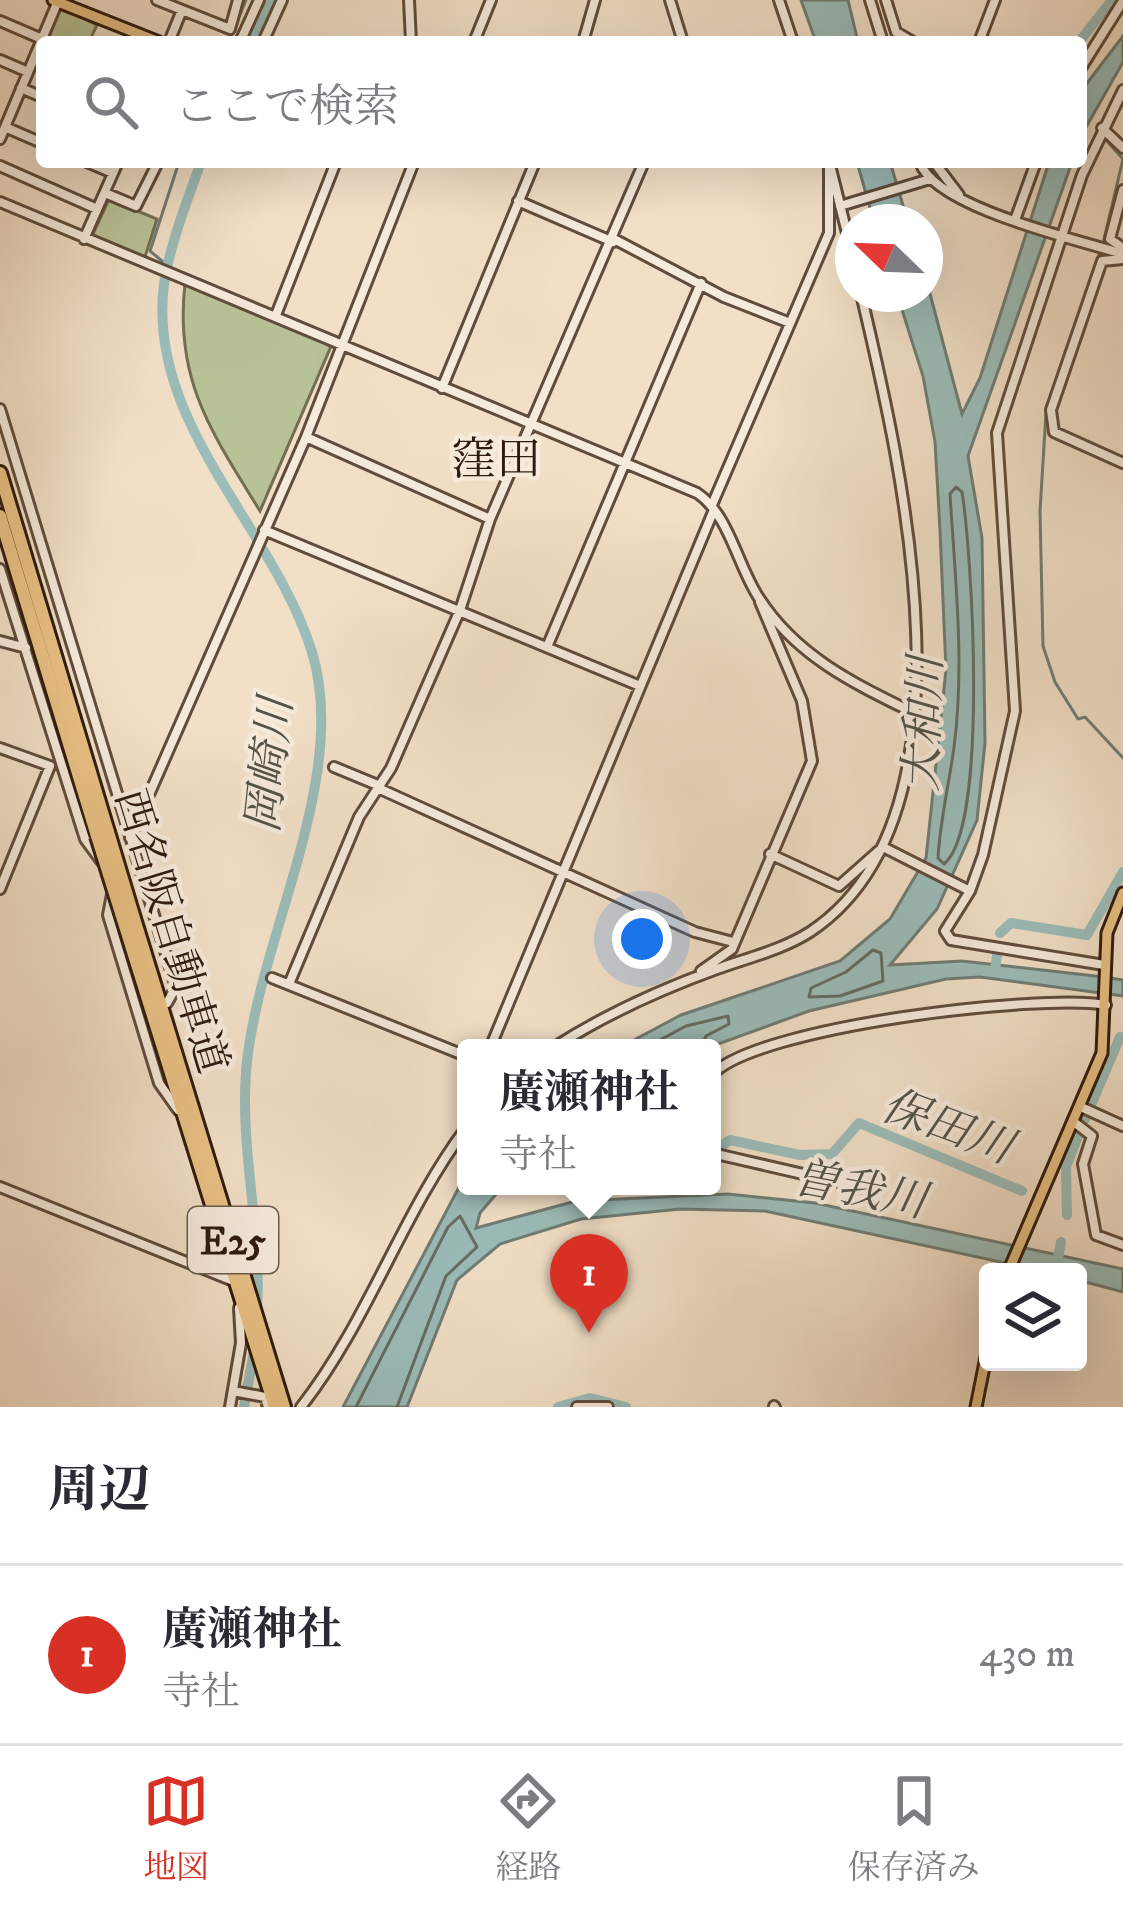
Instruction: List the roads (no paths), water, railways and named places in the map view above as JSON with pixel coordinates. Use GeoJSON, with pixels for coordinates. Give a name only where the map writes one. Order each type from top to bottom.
{"type":"FeatureCollection","features":[{"type":"Feature","properties":{"kind":"highway","name":"西名阪自動車道"},"geometry":{"type":"LineString","coordinates":[[0,473],[276,1407]]}},
{"type":"Feature","properties":{"kind":"highway","name":"西名阪自動車道"},"geometry":{"type":"LineString","coordinates":[[0,516],[103,834]]}},
{"type":"Feature","properties":{"kind":"main road"},"geometry":{"type":"LineString","coordinates":[[56,1],[144,36]]}},
{"type":"Feature","properties":{"kind":"main road"},"geometry":{"type":"LineString","coordinates":[[1012,1263],[1102,1053],[1108,926],[1123,893]]}},
{"type":"Feature","properties":{"kind":"main road"},"geometry":{"type":"LineString","coordinates":[[976,1407],[983,1371]]}},
{"type":"Feature","properties":{"kind":"street"},"geometry":{"type":"LineString","coordinates":[[157,0],[230,29],[238,0]]}},
{"type":"Feature","properties":{"kind":"street"},"geometry":{"type":"LineString","coordinates":[[243,36],[259,0]]}},
{"type":"Feature","properties":{"kind":"street"},"geometry":{"type":"LineString","coordinates":[[266,36],[282,0]]}},
{"type":"Feature","properties":{"kind":"street"},"geometry":{"type":"LineString","coordinates":[[410,0],[411,36]]}},
{"type":"Feature","properties":{"kind":"street"},"geometry":{"type":"LineString","coordinates":[[476,36],[491,0]]}},
{"type":"Feature","properties":{"kind":"street"},"geometry":{"type":"LineString","coordinates":[[585,36],[595,0]]}},
{"type":"Feature","properties":{"kind":"street"},"geometry":{"type":"LineString","coordinates":[[670,0],[681,36]]}},
{"type":"Feature","properties":{"kind":"street"},"geometry":{"type":"LineString","coordinates":[[779,0],[791,36]]}},
{"type":"Feature","properties":{"kind":"street"},"geometry":{"type":"LineString","coordinates":[[870,0],[881,36]]}},
{"type":"Feature","properties":{"kind":"street"},"geometry":{"type":"LineString","coordinates":[[886,0],[896,32],[903,36]]}},
{"type":"Feature","properties":{"kind":"street"},"geometry":{"type":"LineString","coordinates":[[981,36],[995,0]]}},
{"type":"Feature","properties":{"kind":"street"},"geometry":{"type":"LineString","coordinates":[[43,36],[56,1]]}},
{"type":"Feature","properties":{"kind":"street"},"geometry":{"type":"LineString","coordinates":[[1087,58],[1123,1]]}},
{"type":"Feature","properties":{"kind":"street"},"geometry":{"type":"LineString","coordinates":[[171,36],[182,10]]}},
{"type":"Feature","properties":{"kind":"street"},"geometry":{"type":"LineString","coordinates":[[0,21],[36,36]]}},
{"type":"Feature","properties":{"kind":"street"},"geometry":{"type":"LineString","coordinates":[[0,139],[36,58]]}},
{"type":"Feature","properties":{"kind":"street"},"geometry":{"type":"LineString","coordinates":[[0,60],[28,73]]}},
{"type":"Feature","properties":{"kind":"street"},"geometry":{"type":"LineString","coordinates":[[21,88],[36,94]]}},
{"type":"Feature","properties":{"kind":"street"},"geometry":{"type":"LineString","coordinates":[[1087,167],[1123,90]]}},
{"type":"Feature","properties":{"kind":"street"},"geometry":{"type":"LineString","coordinates":[[0,100],[14,106]]}},
{"type":"Feature","properties":{"kind":"street"},"geometry":{"type":"LineString","coordinates":[[5,127],[36,140]]}},
{"type":"Feature","properties":{"kind":"street"},"geometry":{"type":"LineString","coordinates":[[1102,128],[1123,148]]}},
{"type":"Feature","properties":{"kind":"street"},"geometry":{"type":"LineString","coordinates":[[0,166],[98,209]]}},
{"type":"Feature","properties":{"kind":"street"},"geometry":{"type":"LineString","coordinates":[[101,168],[113,173]]}},
{"type":"Feature","properties":{"kind":"street"},"geometry":{"type":"LineString","coordinates":[[84,239],[115,168]]}},
{"type":"Feature","properties":{"kind":"street"},"geometry":{"type":"LineString","coordinates":[[105,193],[136,206],[155,168]]}},
{"type":"Feature","properties":{"kind":"street"},"geometry":{"type":"LineString","coordinates":[[276,314],[334,168]]}},
{"type":"Feature","properties":{"kind":"street"},"geometry":{"type":"LineString","coordinates":[[130,838],[306,437],[412,168]]}},
{"type":"Feature","properties":{"kind":"street"},"geometry":{"type":"LineString","coordinates":[[442,388],[532,168]]}},
{"type":"Feature","properties":{"kind":"street"},"geometry":{"type":"LineString","coordinates":[[289,984],[359,817],[379,787],[460,610],[490,519],[642,168]]}},
{"type":"Feature","properties":{"kind":"street"},"geometry":{"type":"LineString","coordinates":[[494,1039],[829,233],[829,168]]}},
{"type":"Feature","properties":{"kind":"street"},"geometry":{"type":"LineString","coordinates":[[830,168],[842,204]]}},
{"type":"Feature","properties":{"kind":"street"},"geometry":{"type":"LineString","coordinates":[[924,168],[930,179],[959,196],[1016,221],[1123,254]]}},
{"type":"Feature","properties":{"kind":"street"},"geometry":{"type":"LineString","coordinates":[[938,168],[959,196]]}},
{"type":"Feature","properties":{"kind":"street"},"geometry":{"type":"LineString","coordinates":[[1016,221],[1032,168]]}},
{"type":"Feature","properties":{"kind":"street"},"geometry":{"type":"LineString","coordinates":[[1087,168],[997,433],[1015,711],[998,807],[945,931],[951,940],[1104,966]]}},
{"type":"Feature","properties":{"kind":"street"},"geometry":{"type":"LineString","coordinates":[[846,204],[930,179]]}},
{"type":"Feature","properties":{"kind":"street"},"geometry":{"type":"LineString","coordinates":[[1123,190],[1110,235],[1123,254]]}},
{"type":"Feature","properties":{"kind":"street"},"geometry":{"type":"LineString","coordinates":[[518,201],[790,323]]}},
{"type":"Feature","properties":{"kind":"street"},"geometry":{"type":"LineString","coordinates":[[0,202],[698,493],[713,508],[760,601],[802,701],[812,761],[732,949],[682,982]]}},
{"type":"Feature","properties":{"kind":"street"},"geometry":{"type":"LineString","coordinates":[[1123,254],[1102,260],[1051,411],[1054,432],[1123,463]]}},
{"type":"Feature","properties":{"kind":"street"},"geometry":{"type":"LineString","coordinates":[[548,647],[701,283]]}},
{"type":"Feature","properties":{"kind":"street"},"geometry":{"type":"LineString","coordinates":[[567,1039],[598,1019],[682,982],[811,932],[871,872],[886,848],[907,782],[918,666],[903,527],[865,312]]}},
{"type":"Feature","properties":{"kind":"street"},"geometry":{"type":"LineString","coordinates":[[1,413],[110,788],[176,987],[167,1003]]}},
{"type":"Feature","properties":{"kind":"street"},"geometry":{"type":"LineString","coordinates":[[306,437],[490,519]]}},
{"type":"Feature","properties":{"kind":"street"},"geometry":{"type":"LineString","coordinates":[[264,530],[640,686]]}},
{"type":"Feature","properties":{"kind":"street"},"geometry":{"type":"LineString","coordinates":[[31,550],[43,555]]}},
{"type":"Feature","properties":{"kind":"street"},"geometry":{"type":"LineString","coordinates":[[0,569],[26,649],[34,660],[85,839],[102,862],[111,889],[108,915],[147,1045],[161,1088],[177,1108],[230,1280],[242,1328],[230,1407]]}},
{"type":"Feature","properties":{"kind":"street"},"geometry":{"type":"LineString","coordinates":[[760,601],[825,669],[916,714]]}},
{"type":"Feature","properties":{"kind":"street"},"geometry":{"type":"LineString","coordinates":[[0,641],[26,649]]}},
{"type":"Feature","properties":{"kind":"street"},"geometry":{"type":"LineString","coordinates":[[68,674],[79,670]]}},
{"type":"Feature","properties":{"kind":"street"},"geometry":{"type":"LineString","coordinates":[[0,748],[67,775]]}},
{"type":"Feature","properties":{"kind":"street"},"geometry":{"type":"LineString","coordinates":[[0,889],[50,766]]}},
{"type":"Feature","properties":{"kind":"street"},"geometry":{"type":"LineString","coordinates":[[334,767],[561,874],[695,932],[733,942]]}},
{"type":"Feature","properties":{"kind":"street"},"geometry":{"type":"LineString","coordinates":[[118,801],[131,807],[146,799]]}},
{"type":"Feature","properties":{"kind":"street"},"geometry":{"type":"LineString","coordinates":[[886,848],[966,889]]}},
{"type":"Feature","properties":{"kind":"street"},"geometry":{"type":"LineString","coordinates":[[770,854],[839,886],[886,848]]}},
{"type":"Feature","properties":{"kind":"street"},"geometry":{"type":"LineString","coordinates":[[109,904],[144,888]]}},
{"type":"Feature","properties":{"kind":"street"},"geometry":{"type":"LineString","coordinates":[[272,978],[457,1052]]}},
{"type":"Feature","properties":{"kind":"street"},"geometry":{"type":"LineString","coordinates":[[721,1067],[736,1054],[790,1037],[1008,1001],[1106,1005]]}},
{"type":"Feature","properties":{"kind":"street"},"geometry":{"type":"LineString","coordinates":[[147,1045],[152,1035]]}},
{"type":"Feature","properties":{"kind":"street"},"geometry":{"type":"LineString","coordinates":[[1081,1107],[1123,1126]]}},
{"type":"Feature","properties":{"kind":"street"},"geometry":{"type":"LineString","coordinates":[[1074,1122],[1093,1136],[1083,1164],[1096,1235],[1123,1245]]}},
{"type":"Feature","properties":{"kind":"street"},"geometry":{"type":"LineString","coordinates":[[301,1407],[329,1370],[412,1210],[457,1142]]}},
{"type":"Feature","properties":{"kind":"street"},"geometry":{"type":"LineString","coordinates":[[721,1155],[868,1189]]}},
{"type":"Feature","properties":{"kind":"street"},"geometry":{"type":"LineString","coordinates":[[0,1187],[230,1280]]}},
{"type":"Feature","properties":{"kind":"street"},"geometry":{"type":"LineString","coordinates":[[234,1391],[265,1397],[276,1407]]}},
{"type":"Feature","properties":{"kind":"street"},"geometry":{"type":"LineString","coordinates":[[577,1407],[608,1407]]}},
{"type":"Feature","properties":{"kind":"water"},"geometry":{"type":"Polygon","coordinates":[[[801,0],[848,0],[857,36],[814,36],[801,0]]]}},
{"type":"Feature","properties":{"kind":"water"},"geometry":{"type":"Polygon","coordinates":[[[1123,36],[1123,62],[1087,125],[1087,83],[1123,36]]]}},
{"type":"Feature","properties":{"kind":"water"},"geometry":{"type":"Polygon","coordinates":[[[859,168],[892,168],[903,204],[869,204],[859,168]]]}},
{"type":"Feature","properties":{"kind":"water"},"geometry":{"type":"Polygon","coordinates":[[[1047,168],[1070,168],[968,456],[982,538],[985,743],[977,820],[937,909],[890,965],[962,961],[1104,977],[1123,980],[1123,996],[980,977],[946,979],[809,1011],[721,1043],[721,1039],[636,1039],[681,1015],[840,961],[890,919],[926,858],[946,670],[935,442],[923,376],[903,312],[935,312],[962,414],[980,378],[1047,168]]]}},
{"type":"Feature","properties":{"kind":"water"},"geometry":{"type":"Polygon","coordinates":[[[457,1191],[457,1195],[495,1195],[480,1213],[476,1228],[576,1201],[728,1194],[815,1203],[1123,1269],[1123,1292],[1087,1282],[1087,1263],[1005,1263],[765,1211],[680,1209],[581,1219],[500,1244],[457,1280],[407,1407],[343,1407],[457,1191]]]}},
{"type":"Feature","properties":{"kind":"waterway"},"geometry":{"type":"LineString","coordinates":[[231,36],[246,0]]}},
{"type":"Feature","properties":{"kind":"waterway","name":"岡崎川"},"geometry":{"type":"LineString","coordinates":[[255,36],[271,0]]}},
{"type":"Feature","properties":{"kind":"waterway"},"geometry":{"type":"LineString","coordinates":[[1084,36],[1112,0]]}},
{"type":"Feature","properties":{"kind":"waterway"},"geometry":{"type":"LineString","coordinates":[[1104,239],[1123,159],[1106,140]]}},
{"type":"Feature","properties":{"kind":"waterway"},"geometry":{"type":"LineString","coordinates":[[168,266],[150,251],[177,168]]}},
{"type":"Feature","properties":{"kind":"waterway","name":"岡崎川"},"geometry":{"type":"LineString","coordinates":[[199,168],[164,284],[164,335],[174,383],[217,474],[294,606],[312,652],[321,701],[320,753],[311,807],[253,1022],[246,1072],[257,1309]]}},
{"type":"Feature","properties":{"kind":"waterway"},"geometry":{"type":"LineString","coordinates":[[1099,255],[1046,413],[1040,511],[1043,646],[1055,682],[1078,719],[1085,717],[1123,758]]}},
{"type":"Feature","properties":{"kind":"waterway"},"geometry":{"type":"LineString","coordinates":[[1000,933],[1011,923],[1087,935],[1123,872]]}},
{"type":"Feature","properties":{"kind":"waterway"},"geometry":{"type":"LineString","coordinates":[[995,970],[997,955]]}},
{"type":"Feature","properties":{"kind":"waterway","name":"保田川"},"geometry":{"type":"LineString","coordinates":[[1085,1119],[1120,1037]]}},
{"type":"Feature","properties":{"kind":"waterway","name":"保田川"},"geometry":{"type":"LineString","coordinates":[[721,1146],[730,1140],[800,1155],[832,1154],[859,1123],[1022,1191]]}},
{"type":"Feature","properties":{"kind":"waterway","name":"保田川"},"geometry":{"type":"LineString","coordinates":[[1067,1215],[1066,1167],[1080,1131]]}},
{"type":"Feature","properties":{"kind":"waterway","name":"保田川"},"geometry":{"type":"LineString","coordinates":[[1057,1263],[1061,1242]]}},
{"type":"Feature","properties":{"kind":"waterway","name":"岡崎川"},"geometry":{"type":"LineString","coordinates":[[244,1407],[255,1346]]}},
{"type":"Feature","properties":{"kind":"waterway"},"geometry":{"type":"LineString","coordinates":[[558,1407],[590,1398],[626,1407]]}},
{"type":"Feature","properties":{"kind":"place","name":"廣瀬神社"},"geometry":{"type":"Point","coordinates":[589,1333]}},
{"type":"Feature","properties":{"kind":"district","name":"窪田"},"geometry":{"type":"Point","coordinates":[496,458]}},
{"type":"Feature","properties":{"kind":"water label","name":"大和川"},"geometry":{"type":"Point","coordinates":[922,724]}},
{"type":"Feature","properties":{"kind":"water label","name":"曽我川"},"geometry":{"type":"Point","coordinates":[860,1188]}}]}
